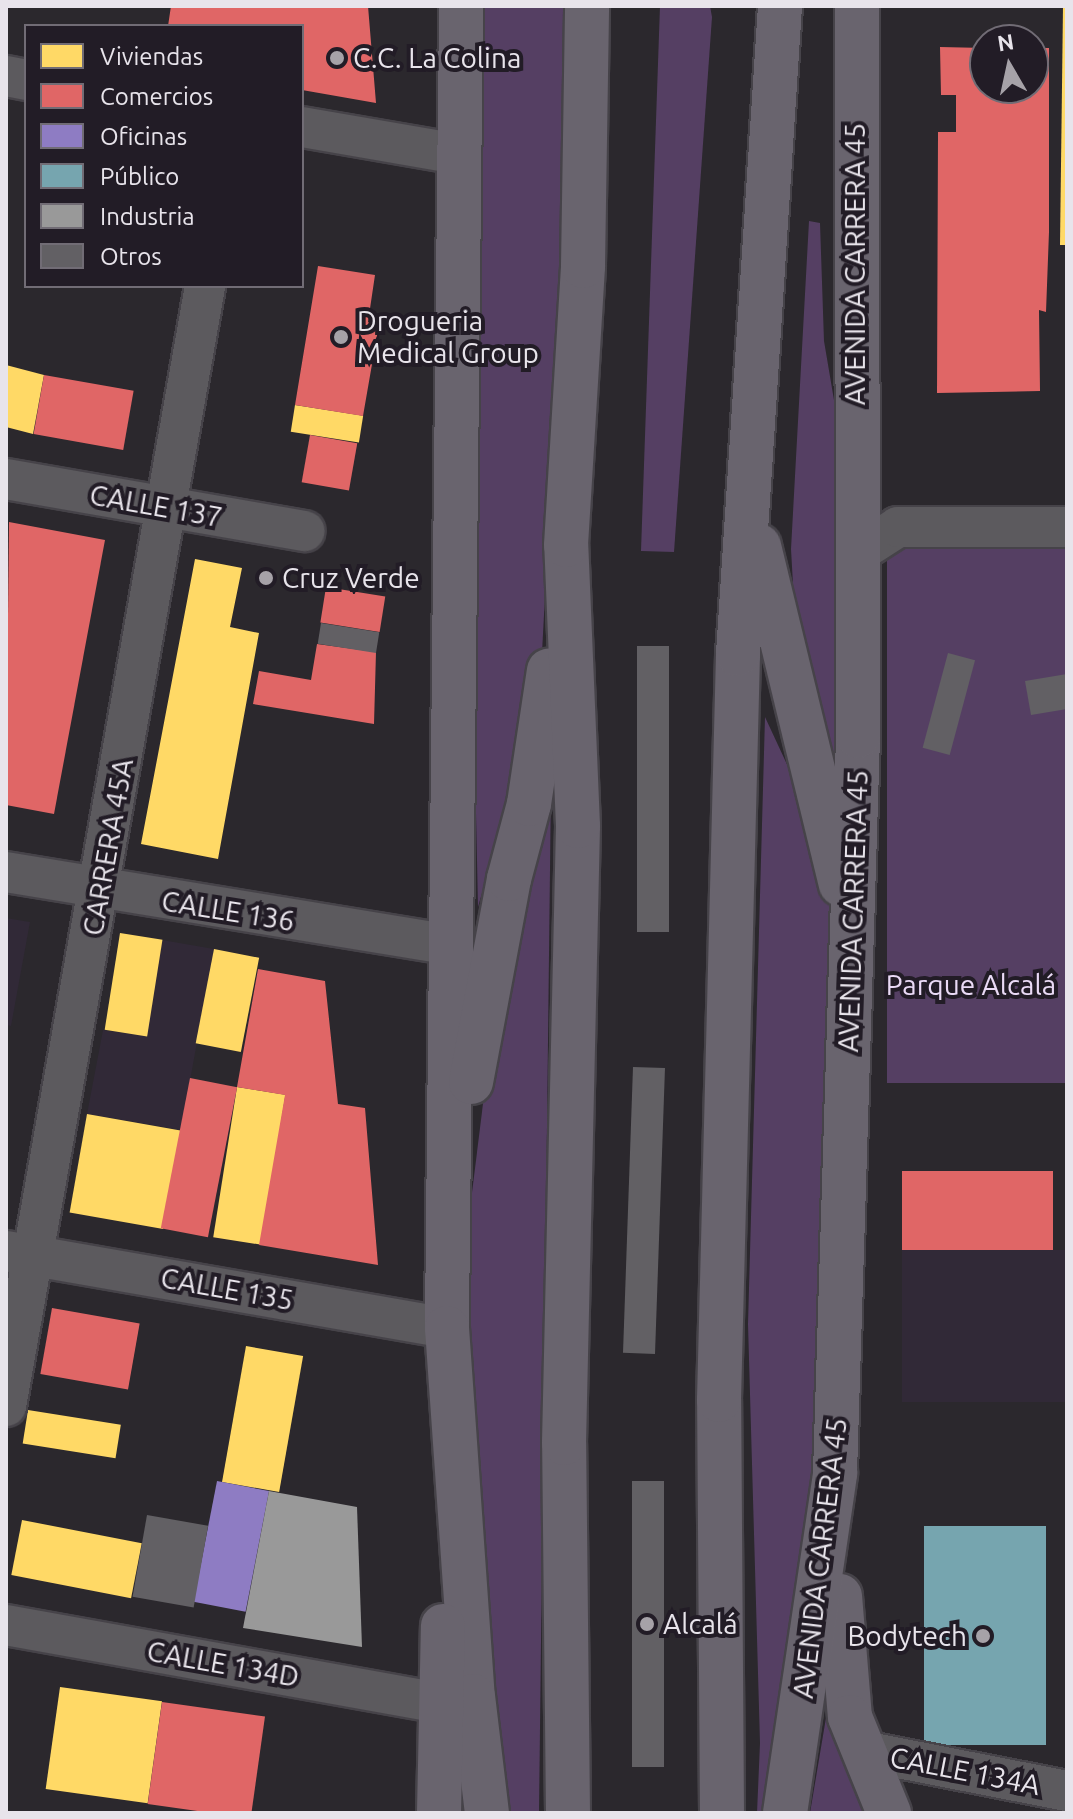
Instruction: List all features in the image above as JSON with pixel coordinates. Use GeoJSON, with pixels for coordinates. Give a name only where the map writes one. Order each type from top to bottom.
{"type":"FeatureCollection","features":[{"type":"Feature","properties":{"kind":"highway"},"geometry":{"type":"LineString","coordinates":[[461,6],[447,1328],[450,1400],[487,1813]]}},
{"type":"Feature","properties":{"kind":"highway"},"geometry":{"type":"LineString","coordinates":[[448,1230],[477,1041],[529,804],[566,545],[583,266],[587,6]]}},
{"type":"Feature","properties":{"kind":"highway"},"geometry":{"type":"LineString","coordinates":[[722,1813],[719,1400],[738,654],[780,6]]}},
{"type":"Feature","properties":{"kind":"highway","name":"AVENIDA CARRERA 45"},"geometry":{"type":"LineString","coordinates":[[785,1813],[821,1599],[835,1473],[858,736],[855,500],[857,6]]}},
{"type":"Feature","properties":{"kind":"highway"},"geometry":{"type":"LineString","coordinates":[[747,481],[852,949]]}},
{"type":"Feature","properties":{"kind":"highway"},"geometry":{"type":"LineString","coordinates":[[566,545],[578,826],[564,1443],[568,1813]]}},
{"type":"Feature","properties":{"kind":"highway"},"geometry":{"type":"LineString","coordinates":[[439,1813],[450,1400]]}},
{"type":"Feature","properties":{"kind":"highway"},"geometry":{"type":"LineString","coordinates":[[835,1473],[843,1664],[850,1717],[889,1813]]}},
{"type":"Feature","properties":{"kind":"street"},"geometry":{"type":"LineString","coordinates":[[304,127],[459,154]]}},
{"type":"Feature","properties":{"kind":"street","name":"CARRERA 45A"},"geometry":{"type":"LineString","coordinates":[[6,1406],[18,1253],[101,892],[205,288]]}},
{"type":"Feature","properties":{"kind":"street","name":"CALLE 137"},"geometry":{"type":"LineString","coordinates":[[6,479],[167,510],[305,531]]}},
{"type":"Feature","properties":{"kind":"street"},"geometry":{"type":"LineString","coordinates":[[855,500],[898,527],[1067,527]]}},
{"type":"Feature","properties":{"kind":"street"},"geometry":{"type":"LineString","coordinates":[[856,554],[898,527]]}},
{"type":"Feature","properties":{"kind":"street","name":"CALLE 136"},"geometry":{"type":"LineString","coordinates":[[6,872],[101,892],[451,945]]}},
{"type":"Feature","properties":{"kind":"street","name":"CALLE 135"},"geometry":{"type":"LineString","coordinates":[[18,1253],[447,1328]]}},
{"type":"Feature","properties":{"kind":"street","name":"CALLE 134D"},"geometry":{"type":"LineString","coordinates":[[6,1625],[440,1703]]}},
{"type":"Feature","properties":{"kind":"street","name":"CALLE 134A"},"geometry":{"type":"LineString","coordinates":[[863,1751],[1067,1791]]}},
{"type":"Feature","properties":{"kind":"shaded area"},"geometry":{"type":"Polygon","coordinates":[[[6,918],[30,922],[11,1026],[6,1025],[6,918]]]}},
{"type":"Feature","properties":{"kind":"shaded area"},"geometry":{"type":"Polygon","coordinates":[[[162,940],[214,949],[181,1130],[87,1114],[103,1030],[146,1036],[162,940]]]}},
{"type":"Feature","properties":{"kind":"shaded area"},"geometry":{"type":"Polygon","coordinates":[[[902,1250],[1067,1250],[1067,1402],[902,1402],[902,1250]]]}},
{"type":"Feature","properties":{"kind":"green space"},"geometry":{"type":"Polygon","coordinates":[[[475,6],[565,6],[560,309],[542,653],[519,766],[478,907],[471,576],[475,6]]]}},
{"type":"Feature","properties":{"kind":"green space"},"geometry":{"type":"Polygon","coordinates":[[[660,6],[710,6],[712,17],[674,552],[641,551],[660,6]]]}},
{"type":"Feature","properties":{"kind":"green space"},"geometry":{"type":"Polygon","coordinates":[[[809,221],[820,223],[824,341],[835,406],[840,789],[796,638],[791,549],[809,221]]]}},
{"type":"Feature","properties":{"kind":"green space","name":"Parque Alcalá"},"geometry":{"type":"Polygon","coordinates":[[[887,542],[1067,542],[1067,1083],[887,1083],[887,542]]]}},
{"type":"Feature","properties":{"kind":"green space"},"geometry":{"type":"Polygon","coordinates":[[[765,717],[791,773],[823,872],[835,937],[819,1449],[768,1813],[757,1813],[760,1743],[748,1324],[765,717]]]}},
{"type":"Feature","properties":{"kind":"green space"},"geometry":{"type":"Polygon","coordinates":[[[551,783],[539,1813],[505,1813],[463,1327],[469,1217],[490,1047],[551,783]]]}},
{"type":"Feature","properties":{"kind":"green space"},"geometry":{"type":"Polygon","coordinates":[[[830,1694],[850,1776],[866,1813],[810,1813],[830,1694]]]}},
{"type":"Feature","properties":{"kind":"building: Viviendas"},"geometry":{"type":"Polygon","coordinates":[[[1063,6],[1067,6],[1067,245],[1060,245],[1063,6]]]}},
{"type":"Feature","properties":{"kind":"building: Viviendas"},"geometry":{"type":"Polygon","coordinates":[[[6,365],[44,375],[33,434],[6,427],[6,365]]]}},
{"type":"Feature","properties":{"kind":"building: Viviendas"},"geometry":{"type":"Polygon","coordinates":[[[295,405],[363,416],[359,442],[291,432],[295,405]]]}},
{"type":"Feature","properties":{"kind":"building: Viviendas"},"geometry":{"type":"Polygon","coordinates":[[[195,559],[242,568],[230,627],[259,633],[218,859],[141,844],[195,559]]]}},
{"type":"Feature","properties":{"kind":"building: Viviendas"},"geometry":{"type":"Polygon","coordinates":[[[120,933],[162,940],[147,1037],[105,1030],[120,933]]]}},
{"type":"Feature","properties":{"kind":"building: Viviendas"},"geometry":{"type":"Polygon","coordinates":[[[214,949],[259,958],[241,1052],[196,1043],[214,949]]]}},
{"type":"Feature","properties":{"kind":"building: Viviendas"},"geometry":{"type":"Polygon","coordinates":[[[237,1087],[285,1095],[262,1245],[213,1237],[237,1087]]]}},
{"type":"Feature","properties":{"kind":"building: Viviendas"},"geometry":{"type":"Polygon","coordinates":[[[87,1114],[181,1130],[163,1229],[70,1212],[87,1114]]]}},
{"type":"Feature","properties":{"kind":"building: Viviendas"},"geometry":{"type":"Polygon","coordinates":[[[246,1346],[303,1356],[279,1492],[222,1482],[246,1346]]]}},
{"type":"Feature","properties":{"kind":"building: Viviendas"},"geometry":{"type":"Polygon","coordinates":[[[28,1410],[121,1425],[116,1458],[23,1444],[28,1410]]]}},
{"type":"Feature","properties":{"kind":"building: Viviendas"},"geometry":{"type":"Polygon","coordinates":[[[22,1520],[142,1543],[131,1598],[11,1575],[22,1520]]]}},
{"type":"Feature","properties":{"kind":"building: Viviendas"},"geometry":{"type":"Polygon","coordinates":[[[60,1687],[162,1701],[148,1803],[46,1789],[60,1687]]]}},
{"type":"Feature","properties":{"kind":"building: Comercios","name":"C.C. La Colina"},"geometry":{"type":"Polygon","coordinates":[[[171,6],[368,6],[376,103],[304,90],[304,24],[168,24],[171,6]]]}},
{"type":"Feature","properties":{"kind":"building: Comercios"},"geometry":{"type":"Polygon","coordinates":[[[940,47],[969,48],[969,104],[1049,104],[1049,232],[1046,312],[1039,310],[1040,391],[937,393],[938,132],[956,132],[956,95],[941,95],[940,47]]]}},
{"type":"Feature","properties":{"kind":"building: Comercios"},"geometry":{"type":"Polygon","coordinates":[[[318,266],[375,275],[368,322],[379,324],[363,416],[295,405],[318,266]]]}},
{"type":"Feature","properties":{"kind":"building: Comercios"},"geometry":{"type":"Polygon","coordinates":[[[44,375],[134,391],[123,450],[34,434],[44,375]]]}},
{"type":"Feature","properties":{"kind":"building: Comercios"},"geometry":{"type":"Polygon","coordinates":[[[310,435],[357,443],[349,491],[302,482],[310,435]]]}},
{"type":"Feature","properties":{"kind":"building: Comercios"},"geometry":{"type":"Polygon","coordinates":[[[9,522],[105,540],[54,814],[6,805],[9,522]]]}},
{"type":"Feature","properties":{"kind":"building: Comercios"},"geometry":{"type":"Polygon","coordinates":[[[326,587],[385,596],[380,632],[320,623],[326,587]]]}},
{"type":"Feature","properties":{"kind":"building: Comercios"},"geometry":{"type":"Polygon","coordinates":[[[317,644],[376,652],[374,724],[253,704],[259,671],[311,680],[317,644]]]}},
{"type":"Feature","properties":{"kind":"building: Comercios"},"geometry":{"type":"Polygon","coordinates":[[[258,969],[325,981],[338,1104],[365,1108],[378,1265],[259,1245],[285,1095],[237,1087],[258,969]]]}},
{"type":"Feature","properties":{"kind":"building: Comercios"},"geometry":{"type":"Polygon","coordinates":[[[190,1078],[237,1087],[208,1237],[161,1228],[190,1078]]]}},
{"type":"Feature","properties":{"kind":"building: Comercios"},"geometry":{"type":"Polygon","coordinates":[[[902,1171],[1053,1171],[1053,1250],[902,1250],[902,1171]]]}},
{"type":"Feature","properties":{"kind":"building: Comercios"},"geometry":{"type":"Polygon","coordinates":[[[52,1308],[140,1323],[128,1389],[40,1374],[52,1308]]]}},
{"type":"Feature","properties":{"kind":"building: Comercios"},"geometry":{"type":"Polygon","coordinates":[[[162,1702],[265,1716],[251,1813],[212,1813],[148,1804],[162,1702]]]}},
{"type":"Feature","properties":{"kind":"building: Oficinas"},"geometry":{"type":"Polygon","coordinates":[[[217,1481],[269,1491],[246,1612],[194,1602],[217,1481]]]}},
{"type":"Feature","properties":{"kind":"building: Público","name":"Bodytech"},"geometry":{"type":"Polygon","coordinates":[[[924,1526],[1046,1526],[1046,1745],[924,1745],[924,1526]]]}},
{"type":"Feature","properties":{"kind":"building: Industria"},"geometry":{"type":"Polygon","coordinates":[[[269,1491],[357,1507],[362,1647],[243,1628],[269,1491]]]}},
{"type":"Feature","properties":{"kind":"building: Otros"},"geometry":{"type":"Polygon","coordinates":[[[321,623],[379,632],[376,653],[318,644],[321,623]]]}},
{"type":"Feature","properties":{"kind":"building: Otros"},"geometry":{"type":"Polygon","coordinates":[[[637,646],[669,646],[669,932],[637,932],[637,646]]]}},
{"type":"Feature","properties":{"kind":"building: Otros"},"geometry":{"type":"Polygon","coordinates":[[[948,653],[975,660],[950,755],[923,748],[948,653]]]}},
{"type":"Feature","properties":{"kind":"building: Otros"},"geometry":{"type":"Polygon","coordinates":[[[1067,674],[1067,709],[1031,715],[1025,681],[1067,674]]]}},
{"type":"Feature","properties":{"kind":"building: Otros"},"geometry":{"type":"Polygon","coordinates":[[[633,1067],[665,1068],[655,1354],[623,1353],[633,1067]]]}},
{"type":"Feature","properties":{"kind":"building: Otros","name":"Alcalá"},"geometry":{"type":"Polygon","coordinates":[[[632,1481],[664,1481],[664,1767],[632,1767],[632,1481]]]}},
{"type":"Feature","properties":{"kind":"building: Otros"},"geometry":{"type":"Polygon","coordinates":[[[147,1515],[208,1526],[194,1608],[133,1597],[147,1515]]]}},
{"type":"Feature","properties":{"kind":"place","name":"C.C. La Colina"},"geometry":{"type":"Point","coordinates":[337,58]}},
{"type":"Feature","properties":{"kind":"place","name":"Drogueria Medical Group"},"geometry":{"type":"Point","coordinates":[341,337]}},
{"type":"Feature","properties":{"kind":"place","name":"Cruz Verde"},"geometry":{"type":"Point","coordinates":[266,578]}},
{"type":"Feature","properties":{"kind":"place","name":"Alcalá"},"geometry":{"type":"Point","coordinates":[647,1624]}},
{"type":"Feature","properties":{"kind":"place","name":"Bodytech"},"geometry":{"type":"Point","coordinates":[983,1636]}}]}
